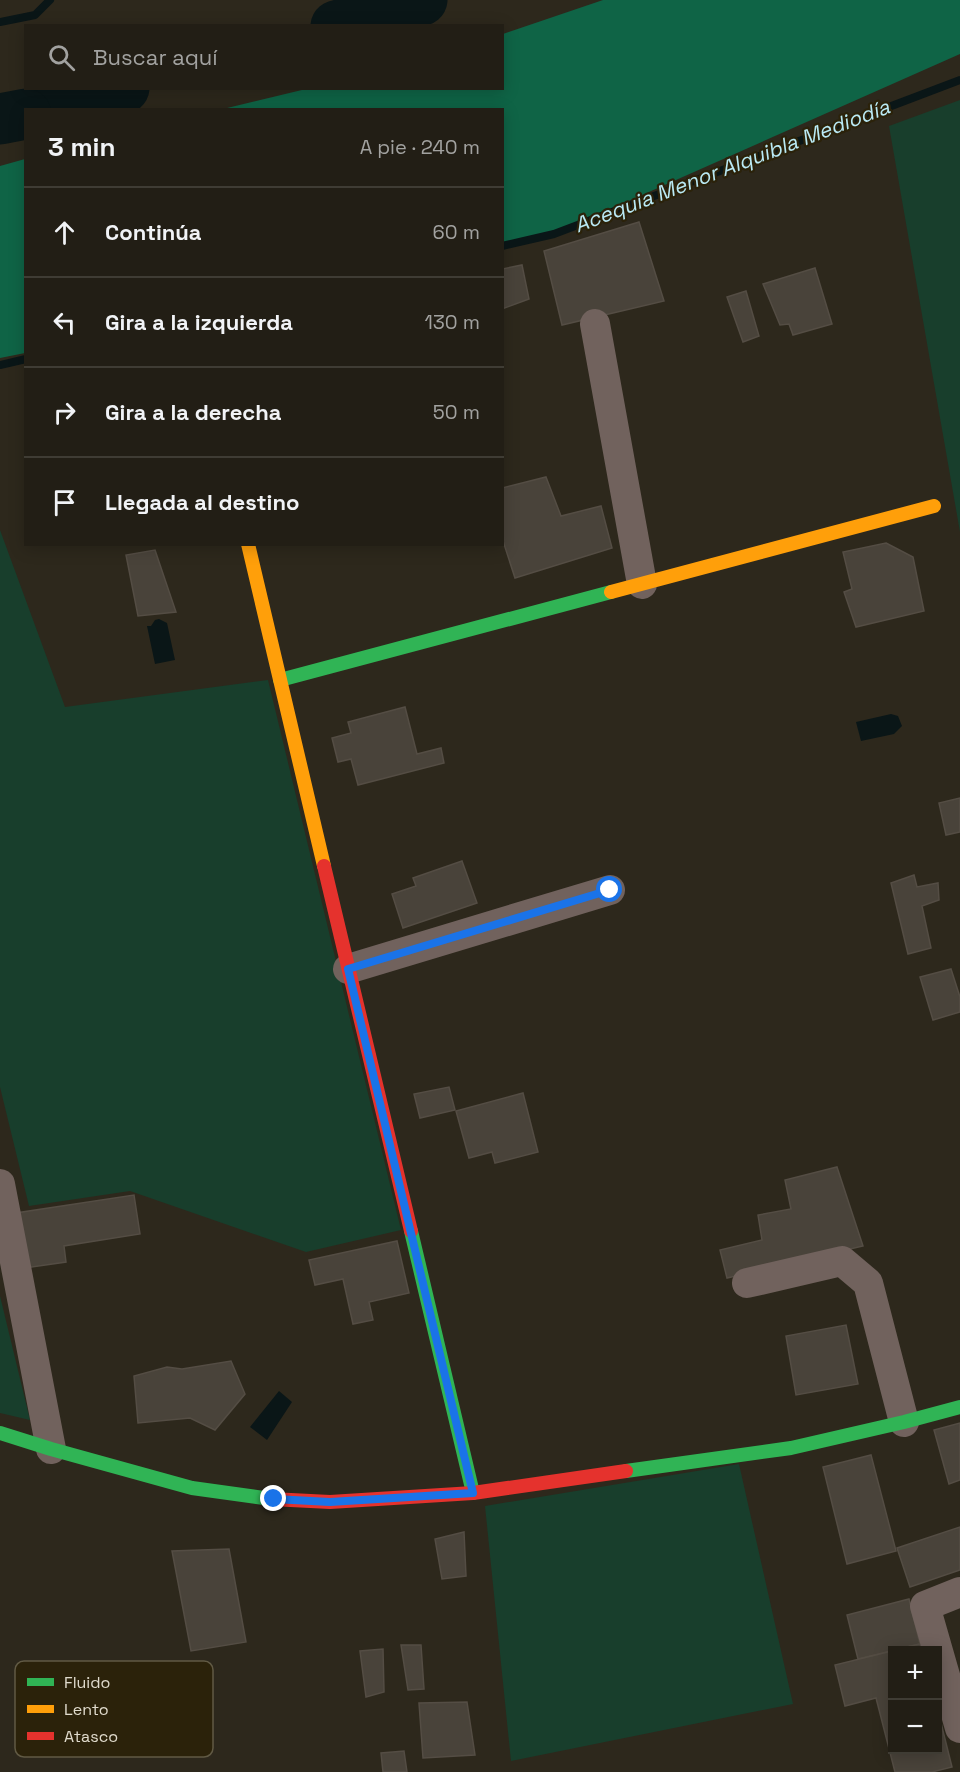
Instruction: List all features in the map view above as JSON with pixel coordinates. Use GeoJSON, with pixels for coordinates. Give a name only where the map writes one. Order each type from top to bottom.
{"type":"FeatureCollection","features":[{"type":"Feature","properties":{"kind":"street"},"geometry":{"type":"LineString","coordinates":[[596,324],[642,584]]}},
{"type":"Feature","properties":{"kind":"street"},"geometry":{"type":"LineString","coordinates":[[280,680],[934,506]]}},
{"type":"Feature","properties":{"kind":"street"},"geometry":{"type":"LineString","coordinates":[[248,546],[473,1493]]}},
{"type":"Feature","properties":{"kind":"street"},"geometry":{"type":"LineString","coordinates":[[348,969],[610,890]]}},
{"type":"Feature","properties":{"kind":"street"},"geometry":{"type":"LineString","coordinates":[[0,1184],[51,1449]]}},
{"type":"Feature","properties":{"kind":"street"},"geometry":{"type":"LineString","coordinates":[[747,1283],[842,1261],[868,1283],[904,1422]]}},
{"type":"Feature","properties":{"kind":"street"},"geometry":{"type":"LineString","coordinates":[[0,1433],[192,1488],[274,1499],[330,1502],[473,1493],[791,1448],[960,1407]]}},
{"type":"Feature","properties":{"kind":"street"},"geometry":{"type":"LineString","coordinates":[[960,1592],[926,1606],[960,1728]]}},
{"type":"Feature","properties":{"kind":"green space"},"geometry":{"type":"Polygon","coordinates":[[[603,0],[960,0],[960,54],[554,234],[504,245],[504,108],[227,108],[302,90],[504,90],[504,34],[603,0]]]}},
{"type":"Feature","properties":{"kind":"green space"},"geometry":{"type":"Polygon","coordinates":[[[960,100],[960,532],[889,126],[960,100]]]}},
{"type":"Feature","properties":{"kind":"green space"},"geometry":{"type":"Polygon","coordinates":[[[24,159],[24,353],[0,358],[0,166],[24,159]]]}},
{"type":"Feature","properties":{"kind":"green space"},"geometry":{"type":"Polygon","coordinates":[[[0,530],[65,707],[268,680],[401,1230],[306,1252],[130,1191],[29,1206],[0,1087],[0,530]]]}},
{"type":"Feature","properties":{"kind":"green space"},"geometry":{"type":"Polygon","coordinates":[[[0,1296],[30,1420],[0,1413],[0,1296]]]}},
{"type":"Feature","properties":{"kind":"green space"},"geometry":{"type":"Polygon","coordinates":[[[739,1464],[793,1704],[511,1761],[485,1506],[739,1464]]]}},
{"type":"Feature","properties":{"kind":"shaded area"},"geometry":{"type":"Polygon","coordinates":[[[159,619],[167,623],[175,660],[155,664],[147,626],[151,626],[155,620],[159,619]]]}},
{"type":"Feature","properties":{"kind":"shaded area"},"geometry":{"type":"Polygon","coordinates":[[[891,714],[898,716],[902,726],[894,734],[861,741],[856,722],[891,714]]]}},
{"type":"Feature","properties":{"kind":"shaded area"},"geometry":{"type":"Polygon","coordinates":[[[279,1391],[292,1402],[267,1440],[250,1427],[279,1391]]]}},
{"type":"Feature","properties":{"kind":"building"},"geometry":{"type":"Polygon","coordinates":[[[639,222],[664,301],[562,325],[544,251],[639,222]]]}},
{"type":"Feature","properties":{"kind":"building"},"geometry":{"type":"Polygon","coordinates":[[[522,265],[529,299],[504,308],[504,269],[522,265]]]}},
{"type":"Feature","properties":{"kind":"building"},"geometry":{"type":"Polygon","coordinates":[[[815,268],[832,324],[793,335],[789,324],[780,325],[763,284],[815,268]]]}},
{"type":"Feature","properties":{"kind":"building"},"geometry":{"type":"Polygon","coordinates":[[[746,291],[759,336],[743,342],[727,297],[746,291]]]}},
{"type":"Feature","properties":{"kind":"building"},"geometry":{"type":"Polygon","coordinates":[[[546,477],[561,516],[601,506],[612,548],[515,578],[504,544],[504,488],[546,477]]]}},
{"type":"Feature","properties":{"kind":"building"},"geometry":{"type":"Polygon","coordinates":[[[886,543],[913,557],[924,611],[856,627],[844,592],[852,589],[843,552],[886,543]]]}},
{"type":"Feature","properties":{"kind":"building"},"geometry":{"type":"Polygon","coordinates":[[[155,550],[176,612],[138,616],[126,555],[155,550]]]}},
{"type":"Feature","properties":{"kind":"building"},"geometry":{"type":"Polygon","coordinates":[[[405,707],[417,754],[441,748],[444,763],[358,785],[351,759],[338,762],[332,738],[351,733],[348,722],[405,707]]]}},
{"type":"Feature","properties":{"kind":"building"},"geometry":{"type":"Polygon","coordinates":[[[960,798],[960,832],[946,835],[939,803],[960,798]]]}},
{"type":"Feature","properties":{"kind":"building"},"geometry":{"type":"Polygon","coordinates":[[[462,861],[477,903],[403,928],[392,894],[416,886],[413,878],[462,861]]]}},
{"type":"Feature","properties":{"kind":"building"},"geometry":{"type":"Polygon","coordinates":[[[914,875],[917,887],[938,883],[939,900],[922,906],[931,948],[908,954],[891,883],[914,875]]]}},
{"type":"Feature","properties":{"kind":"building"},"geometry":{"type":"Polygon","coordinates":[[[951,969],[960,997],[960,1012],[933,1020],[920,977],[951,969]]]}},
{"type":"Feature","properties":{"kind":"building"},"geometry":{"type":"Polygon","coordinates":[[[449,1087],[455,1110],[420,1118],[414,1094],[449,1087]]]}},
{"type":"Feature","properties":{"kind":"building"},"geometry":{"type":"Polygon","coordinates":[[[523,1093],[538,1152],[495,1163],[492,1152],[469,1158],[456,1111],[523,1093]]]}},
{"type":"Feature","properties":{"kind":"building"},"geometry":{"type":"Polygon","coordinates":[[[837,1167],[863,1246],[727,1278],[720,1250],[762,1240],[758,1215],[791,1209],[785,1180],[837,1167]]]}},
{"type":"Feature","properties":{"kind":"building"},"geometry":{"type":"Polygon","coordinates":[[[134,1195],[140,1234],[64,1246],[66,1262],[25,1268],[16,1213],[134,1195]]]}},
{"type":"Feature","properties":{"kind":"building"},"geometry":{"type":"Polygon","coordinates":[[[397,1241],[409,1293],[369,1302],[373,1320],[353,1324],[343,1279],[315,1285],[309,1260],[397,1241]]]}},
{"type":"Feature","properties":{"kind":"building"},"geometry":{"type":"Polygon","coordinates":[[[846,1325],[858,1384],[796,1395],[786,1336],[846,1325]]]}},
{"type":"Feature","properties":{"kind":"building"},"geometry":{"type":"Polygon","coordinates":[[[231,1361],[245,1394],[215,1430],[190,1418],[138,1423],[134,1376],[167,1367],[182,1369],[231,1361]]]}},
{"type":"Feature","properties":{"kind":"building"},"geometry":{"type":"Polygon","coordinates":[[[960,1423],[960,1480],[949,1484],[934,1430],[960,1423]]]}},
{"type":"Feature","properties":{"kind":"building"},"geometry":{"type":"Polygon","coordinates":[[[871,1455],[896,1551],[847,1564],[823,1467],[871,1455]]]}},
{"type":"Feature","properties":{"kind":"building"},"geometry":{"type":"Polygon","coordinates":[[[960,1527],[960,1570],[910,1587],[897,1548],[960,1527]]]}},
{"type":"Feature","properties":{"kind":"building"},"geometry":{"type":"Polygon","coordinates":[[[464,1532],[466,1576],[442,1579],[435,1539],[464,1532]]]}},
{"type":"Feature","properties":{"kind":"building"},"geometry":{"type":"Polygon","coordinates":[[[229,1549],[246,1642],[191,1651],[172,1551],[229,1549]]]}},
{"type":"Feature","properties":{"kind":"building"},"geometry":{"type":"Polygon","coordinates":[[[909,1599],[920,1644],[888,1646],[888,1652],[858,1659],[847,1615],[909,1599]]]}},
{"type":"Feature","properties":{"kind":"building"},"geometry":{"type":"Polygon","coordinates":[[[401,1645],[421,1645],[424,1689],[408,1690],[401,1645]]]}},
{"type":"Feature","properties":{"kind":"building"},"geometry":{"type":"Polygon","coordinates":[[[383,1649],[384,1692],[366,1697],[360,1651],[383,1649]]]}},
{"type":"Feature","properties":{"kind":"building"},"geometry":{"type":"Polygon","coordinates":[[[888,1652],[888,1745],[876,1698],[845,1706],[835,1665],[888,1652]]]}},
{"type":"Feature","properties":{"kind":"building"},"geometry":{"type":"Polygon","coordinates":[[[467,1702],[475,1755],[423,1758],[419,1703],[467,1702]]]}},
{"type":"Feature","properties":{"kind":"building"},"geometry":{"type":"Polygon","coordinates":[[[942,1727],[952,1767],[932,1772],[895,1772],[890,1754],[942,1754],[942,1727]]]}},
{"type":"Feature","properties":{"kind":"building"},"geometry":{"type":"Polygon","coordinates":[[[404,1751],[407,1772],[383,1772],[381,1753],[404,1751]]]}},
{"type":"Feature","properties":{"kind":"waterway"},"geometry":{"type":"LineString","coordinates":[[0,22],[35,15],[50,0]]}},
{"type":"Feature","properties":{"kind":"waterway"},"geometry":{"type":"LineString","coordinates":[[343,24],[422,0]]}},
{"type":"Feature","properties":{"kind":"waterway","name":"Acequia Menor Alquibla Mediodía"},"geometry":{"type":"LineString","coordinates":[[504,246],[554,234],[960,80]]}},
{"type":"Feature","properties":{"kind":"waterway"},"geometry":{"type":"LineString","coordinates":[[53,108],[117,90]]}},
{"type":"Feature","properties":{"kind":"waterway"},"geometry":{"type":"LineString","coordinates":[[0,119],[24,114]]}},
{"type":"Feature","properties":{"kind":"waterway","name":"Acequia Menor Alquibla Mediodía"},"geometry":{"type":"LineString","coordinates":[[0,365],[24,359]]}},
{"type":"Feature","properties":{"kind":"traffic: fast"},"geometry":{"type":"LineString","coordinates":[[280,680],[611,592]]}},
{"type":"Feature","properties":{"kind":"traffic: fast"},"geometry":{"type":"LineString","coordinates":[[411,1231],[473,1493]]}},
{"type":"Feature","properties":{"kind":"traffic: fast"},"geometry":{"type":"LineString","coordinates":[[626,1471],[791,1448],[960,1407]]}},
{"type":"Feature","properties":{"kind":"traffic: fast"},"geometry":{"type":"LineString","coordinates":[[0,1433],[192,1488],[271,1499]]}},
{"type":"Feature","properties":{"kind":"traffic: slow"},"geometry":{"type":"LineString","coordinates":[[611,592],[934,506]]}},
{"type":"Feature","properties":{"kind":"traffic: slow"},"geometry":{"type":"LineString","coordinates":[[248,546],[324,866]]}},
{"type":"Feature","properties":{"kind":"traffic: jam"},"geometry":{"type":"LineString","coordinates":[[324,866],[411,1231]]}},
{"type":"Feature","properties":{"kind":"traffic: jam"},"geometry":{"type":"LineString","coordinates":[[271,1499],[330,1502],[473,1493],[626,1471]]}},
{"type":"Feature","properties":{"kind":"route"},"geometry":{"type":"LineString","coordinates":[[274,1499],[330,1502],[473,1493],[348,969],[610,890]]}}]}
